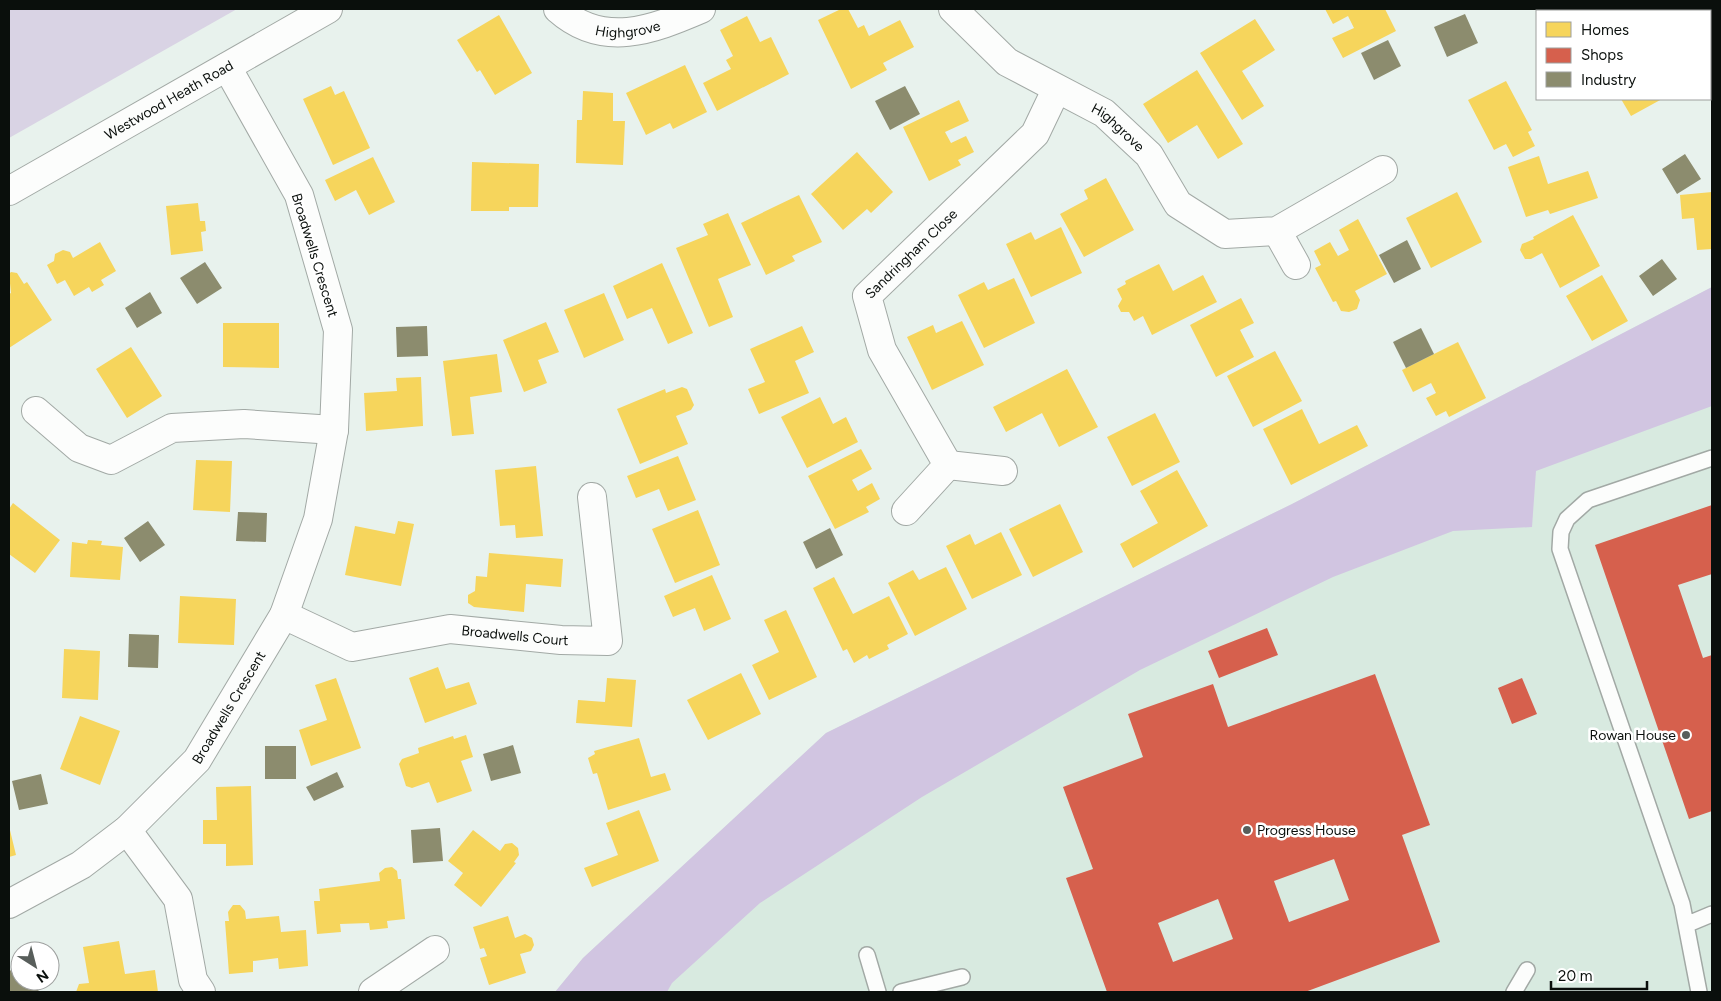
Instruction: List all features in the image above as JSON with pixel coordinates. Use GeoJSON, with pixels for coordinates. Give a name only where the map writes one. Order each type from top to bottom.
{"type":"FeatureCollection","features":[{"type":"Feature","properties":{"kind":"street","name":"Westwood Heath Road"},"geometry":{"type":"LineString","coordinates":[[9,191],[328,9]]}},
{"type":"Feature","properties":{"kind":"street","name":"Highgrove"},"geometry":{"type":"LineString","coordinates":[[558,9],[571,20],[608,34],[646,30],[701,9]]}},
{"type":"Feature","properties":{"kind":"street","name":"Highgrove"},"geometry":{"type":"LineString","coordinates":[[953,9],[1007,62],[1056,90],[1104,113],[1149,155],[1178,204],[1225,234],[1277,231],[1383,170]]}},
{"type":"Feature","properties":{"kind":"street","name":"Broadwells Crescent"},"geometry":{"type":"LineString","coordinates":[[9,904],[81,865],[127,830],[197,760],[284,615],[318,518],[334,430],[338,330],[299,195],[227,67]]}},
{"type":"Feature","properties":{"kind":"street","name":"Sandringham Close"},"geometry":{"type":"LineString","coordinates":[[948,465],[882,350],[868,296],[1034,134],[1056,90]]}},
{"type":"Feature","properties":{"kind":"street"},"geometry":{"type":"LineString","coordinates":[[1277,231],[1296,266]]}},
{"type":"Feature","properties":{"kind":"street"},"geometry":{"type":"LineString","coordinates":[[36,411],[80,448],[111,460],[172,428],[244,424],[334,430]]}},
{"type":"Feature","properties":{"kind":"street"},"geometry":{"type":"LineString","coordinates":[[906,511],[948,465],[1003,471]]}},
{"type":"Feature","properties":{"kind":"street","name":"Broadwells Court"},"geometry":{"type":"LineString","coordinates":[[284,615],[352,647],[450,629],[561,640],[608,641],[592,497]]}},
{"type":"Feature","properties":{"kind":"street"},"geometry":{"type":"LineString","coordinates":[[127,830],[178,899],[193,980],[200,992]]}},
{"type":"Feature","properties":{"kind":"street"},"geometry":{"type":"LineString","coordinates":[[373,992],[435,950]]}},
{"type":"Feature","properties":{"kind":"lane"},"geometry":{"type":"LineString","coordinates":[[1699,992],[1688,924],[1560,549],[1560,541],[1561,532],[1567,519],[1588,500],[1712,458]]}},
{"type":"Feature","properties":{"kind":"lane"},"geometry":{"type":"LineString","coordinates":[[1688,924],[1712,914]]}},
{"type":"Feature","properties":{"kind":"lane"},"geometry":{"type":"LineString","coordinates":[[867,955],[878,992]]}},
{"type":"Feature","properties":{"kind":"lane"},"geometry":{"type":"LineString","coordinates":[[1514,992],[1527,970]]}},
{"type":"Feature","properties":{"kind":"lane"},"geometry":{"type":"LineString","coordinates":[[901,992],[962,977]]}},
{"type":"Feature","properties":{"kind":"shaded area"},"geometry":{"type":"Polygon","coordinates":[[[9,9],[237,9],[9,138],[9,9]]]}},
{"type":"Feature","properties":{"kind":"shaded area"},"geometry":{"type":"Polygon","coordinates":[[[1712,287],[1712,992],[555,992],[583,958],[826,733],[1292,504],[1712,287]]]}},
{"type":"Feature","properties":{"kind":"shaded area"},"geometry":{"type":"Polygon","coordinates":[[[1712,287],[1712,406],[1536,471],[1532,527],[1453,531],[1333,577],[1140,670],[922,797],[760,903],[672,983],[667,992],[555,992],[583,958],[826,733],[1292,504],[1712,287]]]}},
{"type":"Feature","properties":{"kind":"building: Homes"},"geometry":{"type":"Polygon","coordinates":[[[841,9],[848,9],[858,28],[864,25],[869,36],[900,20],[914,47],[883,63],[887,70],[851,89],[818,20],[841,9]]]}},
{"type":"Feature","properties":{"kind":"building: Homes"},"geometry":{"type":"Polygon","coordinates":[[[1325,9],[1385,9],[1396,31],[1343,58],[1332,38],[1354,28],[1348,16],[1333,24],[1325,9]]]}},
{"type":"Feature","properties":{"kind":"building: Homes"},"geometry":{"type":"Polygon","coordinates":[[[1657,9],[1680,10],[1658,10],[1657,9]]]}},
{"type":"Feature","properties":{"kind":"building: Homes"},"geometry":{"type":"Polygon","coordinates":[[[1711,10],[1712,10],[1711,52],[1711,10]]]}},
{"type":"Feature","properties":{"kind":"building: Homes"},"geometry":{"type":"Polygon","coordinates":[[[499,15],[532,73],[495,95],[480,70],[477,72],[457,40],[499,15]]]}},
{"type":"Feature","properties":{"kind":"building: Homes"},"geometry":{"type":"Polygon","coordinates":[[[747,16],[760,42],[771,37],[789,74],[717,111],[703,83],[731,69],[726,60],[733,56],[720,30],[747,16]]]}},
{"type":"Feature","properties":{"kind":"building: Homes"},"geometry":{"type":"Polygon","coordinates":[[[1255,19],[1275,50],[1242,71],[1264,106],[1242,120],[1200,53],[1255,19]]]}},
{"type":"Feature","properties":{"kind":"building: Homes"},"geometry":{"type":"Polygon","coordinates":[[[685,65],[707,112],[673,129],[670,123],[646,135],[626,93],[685,65]]]}},
{"type":"Feature","properties":{"kind":"building: Homes"},"geometry":{"type":"Polygon","coordinates":[[[1197,70],[1243,144],[1218,159],[1197,125],[1168,143],[1143,104],[1197,70]]]}},
{"type":"Feature","properties":{"kind":"building: Homes"},"geometry":{"type":"Polygon","coordinates":[[[1506,81],[1532,130],[1528,132],[1535,146],[1513,157],[1506,144],[1494,150],[1468,100],[1506,81]]]}},
{"type":"Feature","properties":{"kind":"building: Homes"},"geometry":{"type":"Polygon","coordinates":[[[331,86],[335,95],[344,91],[370,148],[333,165],[303,99],[331,86]]]}},
{"type":"Feature","properties":{"kind":"building: Homes"},"geometry":{"type":"Polygon","coordinates":[[[583,91],[613,93],[613,121],[625,121],[623,165],[576,163],[577,120],[582,120],[583,91]]]}},
{"type":"Feature","properties":{"kind":"building: Homes"},"geometry":{"type":"Polygon","coordinates":[[[959,100],[969,121],[945,132],[951,143],[966,136],[974,152],[958,160],[961,165],[929,181],[903,127],[959,100]]]}},
{"type":"Feature","properties":{"kind":"building: Homes"},"geometry":{"type":"Polygon","coordinates":[[[1622,100],[1660,100],[1631,116],[1622,100]]]}},
{"type":"Feature","properties":{"kind":"building: Homes"},"geometry":{"type":"Polygon","coordinates":[[[857,152],[893,192],[871,213],[867,209],[843,230],[811,194],[857,152]]]}},
{"type":"Feature","properties":{"kind":"building: Homes"},"geometry":{"type":"Polygon","coordinates":[[[1539,156],[1548,184],[1588,171],[1598,198],[1550,214],[1548,210],[1526,217],[1508,167],[1539,156]]]}},
{"type":"Feature","properties":{"kind":"building: Homes"},"geometry":{"type":"Polygon","coordinates":[[[373,157],[395,202],[369,215],[356,190],[335,201],[325,180],[373,157]]]}},
{"type":"Feature","properties":{"kind":"building: Homes"},"geometry":{"type":"Polygon","coordinates":[[[472,162],[539,164],[538,207],[509,207],[509,211],[471,211],[472,162]]]}},
{"type":"Feature","properties":{"kind":"building: Homes"},"geometry":{"type":"Polygon","coordinates":[[[1106,178],[1134,230],[1084,257],[1060,214],[1088,199],[1084,190],[1106,178]]]}},
{"type":"Feature","properties":{"kind":"building: Homes"},"geometry":{"type":"Polygon","coordinates":[[[1457,192],[1482,242],[1431,268],[1406,218],[1457,192]]]}},
{"type":"Feature","properties":{"kind":"building: Homes"},"geometry":{"type":"Polygon","coordinates":[[[1712,192],[1712,249],[1697,250],[1694,218],[1682,219],[1680,195],[1712,192]]]}},
{"type":"Feature","properties":{"kind":"building: Homes"},"geometry":{"type":"Polygon","coordinates":[[[799,195],[822,242],[792,256],[795,261],[766,275],[741,223],[799,195]]]}},
{"type":"Feature","properties":{"kind":"building: Homes"},"geometry":{"type":"Polygon","coordinates":[[[198,203],[200,221],[205,221],[206,231],[201,232],[203,251],[171,255],[166,206],[198,203]]]}},
{"type":"Feature","properties":{"kind":"building: Homes"},"geometry":{"type":"Polygon","coordinates":[[[728,213],[751,265],[718,279],[733,317],[709,327],[676,248],[708,235],[703,224],[728,213]]]}},
{"type":"Feature","properties":{"kind":"building: Homes"},"geometry":{"type":"Polygon","coordinates":[[[1573,215],[1600,266],[1560,288],[1542,253],[1531,259],[1525,259],[1520,250],[1522,244],[1534,239],[1533,237],[1573,215]]]}},
{"type":"Feature","properties":{"kind":"building: Homes"},"geometry":{"type":"Polygon","coordinates":[[[1358,219],[1387,274],[1355,291],[1360,300],[1357,309],[1349,312],[1341,311],[1336,301],[1333,302],[1315,268],[1321,265],[1314,251],[1330,242],[1338,256],[1349,250],[1339,230],[1358,219]]]}},
{"type":"Feature","properties":{"kind":"building: Homes"},"geometry":{"type":"Polygon","coordinates":[[[1061,227],[1082,273],[1031,297],[1006,244],[1031,232],[1035,240],[1061,227]]]}},
{"type":"Feature","properties":{"kind":"building: Homes"},"geometry":{"type":"Polygon","coordinates":[[[100,242],[116,271],[101,280],[104,285],[92,292],[89,287],[74,296],[65,280],[57,284],[47,265],[54,261],[55,254],[63,250],[70,252],[73,258],[100,242]]]}},
{"type":"Feature","properties":{"kind":"building: Homes"},"geometry":{"type":"Polygon","coordinates":[[[662,263],[693,333],[668,344],[652,308],[627,319],[613,286],[662,263]]]}},
{"type":"Feature","properties":{"kind":"building: Homes"},"geometry":{"type":"Polygon","coordinates":[[[1159,264],[1173,291],[1203,275],[1217,302],[1152,335],[1143,316],[1134,321],[1129,312],[1121,312],[1118,306],[1122,299],[1117,289],[1126,284],[1125,281],[1159,264]]]}},
{"type":"Feature","properties":{"kind":"building: Homes"},"geometry":{"type":"Polygon","coordinates":[[[11,272],[17,273],[24,284],[27,282],[52,320],[9,348],[9,294],[11,293],[9,274],[11,272]]]}},
{"type":"Feature","properties":{"kind":"building: Homes"},"geometry":{"type":"Polygon","coordinates":[[[1602,275],[1628,321],[1592,341],[1566,296],[1602,275]]]}},
{"type":"Feature","properties":{"kind":"building: Homes"},"geometry":{"type":"Polygon","coordinates":[[[1014,278],[1035,323],[984,348],[958,295],[984,282],[988,290],[1014,278]]]}},
{"type":"Feature","properties":{"kind":"building: Homes"},"geometry":{"type":"Polygon","coordinates":[[[604,293],[624,340],[584,358],[564,310],[604,293]]]}},
{"type":"Feature","properties":{"kind":"building: Homes"},"geometry":{"type":"Polygon","coordinates":[[[1241,298],[1254,323],[1240,330],[1254,357],[1216,377],[1190,325],[1241,298]]]}},
{"type":"Feature","properties":{"kind":"building: Homes"},"geometry":{"type":"Polygon","coordinates":[[[962,321],[984,365],[932,390],[907,337],[933,325],[936,333],[962,321]]]}},
{"type":"Feature","properties":{"kind":"building: Homes"},"geometry":{"type":"Polygon","coordinates":[[[546,322],[559,352],[538,360],[547,383],[524,392],[503,340],[546,322]]]}},
{"type":"Feature","properties":{"kind":"building: Homes"},"geometry":{"type":"Polygon","coordinates":[[[223,323],[279,323],[279,368],[223,367],[223,323]]]}},
{"type":"Feature","properties":{"kind":"building: Homes"},"geometry":{"type":"Polygon","coordinates":[[[802,326],[814,352],[795,361],[809,393],[759,414],[748,389],[765,382],[750,349],[802,326]]]}},
{"type":"Feature","properties":{"kind":"building: Homes"},"geometry":{"type":"Polygon","coordinates":[[[1458,342],[1486,398],[1449,417],[1446,411],[1436,416],[1426,398],[1436,393],[1431,383],[1413,392],[1402,370],[1458,342]]]}},
{"type":"Feature","properties":{"kind":"building: Homes"},"geometry":{"type":"Polygon","coordinates":[[[131,347],[162,396],[127,418],[96,369],[131,347]]]}},
{"type":"Feature","properties":{"kind":"building: Homes"},"geometry":{"type":"Polygon","coordinates":[[[1275,351],[1302,401],[1253,427],[1227,376],[1275,351]]]}},
{"type":"Feature","properties":{"kind":"building: Homes"},"geometry":{"type":"Polygon","coordinates":[[[497,354],[502,392],[470,397],[474,434],[452,436],[443,361],[497,354]]]}},
{"type":"Feature","properties":{"kind":"building: Homes"},"geometry":{"type":"Polygon","coordinates":[[[1067,369],[1098,427],[1059,447],[1042,413],[1006,432],[993,407],[1067,369]]]}},
{"type":"Feature","properties":{"kind":"building: Homes"},"geometry":{"type":"Polygon","coordinates":[[[421,377],[423,426],[366,431],[364,393],[397,391],[396,378],[421,377]]]}},
{"type":"Feature","properties":{"kind":"building: Homes"},"geometry":{"type":"Polygon","coordinates":[[[682,387],[687,389],[694,405],[691,410],[676,416],[688,444],[640,464],[617,409],[665,389],[666,393],[682,387]]]}},
{"type":"Feature","properties":{"kind":"building: Homes"},"geometry":{"type":"Polygon","coordinates":[[[820,397],[833,424],[846,417],[858,442],[807,468],[781,417],[820,397]]]}},
{"type":"Feature","properties":{"kind":"building: Homes"},"geometry":{"type":"Polygon","coordinates":[[[1302,409],[1319,444],[1357,425],[1368,446],[1291,485],[1263,429],[1302,409]]]}},
{"type":"Feature","properties":{"kind":"building: Homes"},"geometry":{"type":"Polygon","coordinates":[[[1155,413],[1180,462],[1132,486],[1107,437],[1155,413]]]}},
{"type":"Feature","properties":{"kind":"building: Homes"},"geometry":{"type":"Polygon","coordinates":[[[861,449],[872,469],[852,480],[858,491],[872,483],[880,499],[866,507],[869,512],[835,529],[808,476],[861,449]]]}},
{"type":"Feature","properties":{"kind":"building: Homes"},"geometry":{"type":"Polygon","coordinates":[[[678,456],[696,500],[668,511],[659,489],[636,498],[627,476],[678,456]]]}},
{"type":"Feature","properties":{"kind":"building: Homes"},"geometry":{"type":"Polygon","coordinates":[[[196,460],[232,461],[230,512],[193,510],[196,460]]]}},
{"type":"Feature","properties":{"kind":"building: Homes"},"geometry":{"type":"Polygon","coordinates":[[[536,466],[543,536],[516,538],[515,525],[500,526],[495,470],[536,466]]]}},
{"type":"Feature","properties":{"kind":"building: Homes"},"geometry":{"type":"Polygon","coordinates":[[[1177,470],[1208,526],[1133,568],[1120,544],[1158,523],[1140,491],[1177,470]]]}},
{"type":"Feature","properties":{"kind":"building: Homes"},"geometry":{"type":"Polygon","coordinates":[[[13,503],[60,540],[35,573],[9,554],[9,509],[13,503]]]}},
{"type":"Feature","properties":{"kind":"building: Homes"},"geometry":{"type":"Polygon","coordinates":[[[1060,504],[1083,552],[1033,577],[1009,529],[1060,504]]]}},
{"type":"Feature","properties":{"kind":"building: Homes"},"geometry":{"type":"Polygon","coordinates":[[[698,510],[720,565],[675,583],[652,529],[698,510]]]}},
{"type":"Feature","properties":{"kind":"building: Homes"},"geometry":{"type":"Polygon","coordinates":[[[398,521],[414,524],[401,586],[345,575],[355,526],[395,534],[398,521]]]}},
{"type":"Feature","properties":{"kind":"building: Homes"},"geometry":{"type":"Polygon","coordinates":[[[1001,532],[1022,575],[972,599],[946,546],[970,534],[975,545],[1001,532]]]}},
{"type":"Feature","properties":{"kind":"building: Homes"},"geometry":{"type":"Polygon","coordinates":[[[88,540],[102,541],[101,545],[123,547],[120,580],[70,577],[72,542],[87,544],[88,540]]]}},
{"type":"Feature","properties":{"kind":"building: Homes"},"geometry":{"type":"Polygon","coordinates":[[[489,553],[563,559],[561,587],[526,584],[524,612],[474,607],[468,603],[468,595],[475,591],[476,576],[487,577],[489,553]]]}},
{"type":"Feature","properties":{"kind":"building: Homes"},"geometry":{"type":"Polygon","coordinates":[[[946,567],[967,609],[915,636],[888,583],[913,570],[919,580],[946,567]]]}},
{"type":"Feature","properties":{"kind":"building: Homes"},"geometry":{"type":"Polygon","coordinates":[[[712,575],[731,619],[704,631],[695,608],[673,617],[664,596],[712,575]]]}},
{"type":"Feature","properties":{"kind":"building: Homes"},"geometry":{"type":"Polygon","coordinates":[[[834,577],[853,614],[889,596],[908,634],[887,645],[889,649],[869,659],[867,655],[854,663],[847,649],[843,651],[813,588],[834,577]]]}},
{"type":"Feature","properties":{"kind":"building: Homes"},"geometry":{"type":"Polygon","coordinates":[[[180,596],[236,599],[234,645],[178,643],[180,596]]]}},
{"type":"Feature","properties":{"kind":"building: Homes"},"geometry":{"type":"Polygon","coordinates":[[[786,610],[817,677],[769,700],[752,665],[779,652],[764,620],[786,610]]]}},
{"type":"Feature","properties":{"kind":"building: Homes"},"geometry":{"type":"Polygon","coordinates":[[[64,649],[100,651],[98,700],[62,698],[64,649]]]}},
{"type":"Feature","properties":{"kind":"building: Homes"},"geometry":{"type":"Polygon","coordinates":[[[438,667],[446,689],[469,682],[477,704],[425,723],[409,678],[438,667]]]}},
{"type":"Feature","properties":{"kind":"building: Homes"},"geometry":{"type":"Polygon","coordinates":[[[741,673],[761,714],[708,740],[687,700],[741,673]]]}},
{"type":"Feature","properties":{"kind":"building: Homes"},"geometry":{"type":"Polygon","coordinates":[[[336,678],[361,748],[311,766],[299,730],[327,720],[315,685],[336,678]]]}},
{"type":"Feature","properties":{"kind":"building: Homes"},"geometry":{"type":"Polygon","coordinates":[[[607,678],[636,680],[632,727],[576,723],[578,700],[605,702],[607,678]]]}},
{"type":"Feature","properties":{"kind":"building: Homes"},"geometry":{"type":"Polygon","coordinates":[[[80,716],[120,731],[100,785],[60,769],[80,716]]]}},
{"type":"Feature","properties":{"kind":"building: Homes"},"geometry":{"type":"Polygon","coordinates":[[[466,735],[473,757],[461,761],[472,791],[437,803],[429,782],[412,788],[406,786],[399,764],[402,759],[419,753],[418,748],[453,736],[454,739],[466,735]]]}},
{"type":"Feature","properties":{"kind":"building: Homes"},"geometry":{"type":"Polygon","coordinates":[[[639,738],[651,777],[665,773],[671,790],[608,810],[597,773],[593,774],[588,758],[595,754],[594,751],[639,738]]]}},
{"type":"Feature","properties":{"kind":"building: Homes"},"geometry":{"type":"Polygon","coordinates":[[[251,786],[253,865],[226,866],[226,844],[203,844],[203,820],[217,820],[216,787],[251,786]]]}},
{"type":"Feature","properties":{"kind":"building: Homes"},"geometry":{"type":"Polygon","coordinates":[[[639,810],[659,861],[592,887],[584,868],[618,855],[606,823],[639,810]]]}},
{"type":"Feature","properties":{"kind":"building: Homes"},"geometry":{"type":"Polygon","coordinates":[[[9,826],[16,855],[9,857],[9,826]]]}},
{"type":"Feature","properties":{"kind":"building: Homes"},"geometry":{"type":"Polygon","coordinates":[[[473,830],[500,851],[505,844],[512,843],[518,848],[519,855],[514,862],[516,863],[481,907],[454,885],[463,873],[448,861],[473,830]]]}},
{"type":"Feature","properties":{"kind":"building: Homes"},"geometry":{"type":"Polygon","coordinates":[[[392,867],[397,871],[398,879],[401,879],[405,919],[387,921],[388,928],[370,930],[369,923],[340,924],[341,932],[317,934],[314,901],[320,901],[319,889],[380,881],[379,873],[385,868],[392,867]]]}},
{"type":"Feature","properties":{"kind":"building: Homes"},"geometry":{"type":"Polygon","coordinates":[[[233,905],[240,905],[245,911],[246,919],[279,916],[281,932],[306,930],[308,966],[279,969],[278,958],[253,961],[253,972],[229,974],[225,921],[229,921],[228,912],[233,905]]]}},
{"type":"Feature","properties":{"kind":"building: Homes"},"geometry":{"type":"Polygon","coordinates":[[[508,916],[515,938],[525,934],[532,938],[534,945],[531,951],[520,954],[526,973],[489,985],[480,958],[487,956],[484,948],[480,949],[473,927],[508,916]]]}},
{"type":"Feature","properties":{"kind":"building: Homes"},"geometry":{"type":"Polygon","coordinates":[[[119,941],[125,974],[155,970],[158,992],[76,992],[79,984],[89,983],[83,947],[119,941]]]}},
{"type":"Feature","properties":{"kind":"building: Shops","name":"Rowan House"},"geometry":{"type":"Polygon","coordinates":[[[1712,505],[1712,574],[1678,585],[1703,658],[1712,655],[1712,811],[1689,819],[1595,545],[1712,505]]]}},
{"type":"Feature","properties":{"kind":"building: Shops"},"geometry":{"type":"Polygon","coordinates":[[[1267,628],[1278,655],[1219,678],[1208,651],[1267,628]]]}},
{"type":"Feature","properties":{"kind":"building: Shops","name":"Progress House"},"geometry":{"type":"Polygon","coordinates":[[[1375,674],[1430,825],[1402,835],[1440,942],[1305,992],[1107,992],[1066,878],[1093,869],[1063,787],[1143,757],[1128,714],[1213,684],[1228,727],[1375,674]],[[1334,859],[1274,881],[1289,922],[1349,900],[1334,859]],[[1218,899],[1158,923],[1173,962],[1233,939],[1218,899]]]}},
{"type":"Feature","properties":{"kind":"building: Shops"},"geometry":{"type":"Polygon","coordinates":[[[1522,678],[1537,714],[1512,724],[1498,688],[1522,678]]]}},
{"type":"Feature","properties":{"kind":"building: Industry"},"geometry":{"type":"Polygon","coordinates":[[[1617,9],[1648,10],[1618,10],[1617,9]]]}},
{"type":"Feature","properties":{"kind":"building: Industry"},"geometry":{"type":"Polygon","coordinates":[[[1465,14],[1478,43],[1447,57],[1434,27],[1465,14]]]}},
{"type":"Feature","properties":{"kind":"building: Industry"},"geometry":{"type":"Polygon","coordinates":[[[1388,40],[1401,66],[1374,80],[1361,53],[1388,40]]]}},
{"type":"Feature","properties":{"kind":"building: Industry"},"geometry":{"type":"Polygon","coordinates":[[[905,86],[920,114],[890,130],[875,101],[905,86]]]}},
{"type":"Feature","properties":{"kind":"building: Industry"},"geometry":{"type":"Polygon","coordinates":[[[1685,154],[1701,179],[1677,194],[1662,169],[1685,154]]]}},
{"type":"Feature","properties":{"kind":"building: Industry"},"geometry":{"type":"Polygon","coordinates":[[[1407,240],[1421,269],[1394,283],[1379,255],[1407,240]]]}},
{"type":"Feature","properties":{"kind":"building: Industry"},"geometry":{"type":"Polygon","coordinates":[[[1662,259],[1677,279],[1653,296],[1639,276],[1662,259]]]}},
{"type":"Feature","properties":{"kind":"building: Industry"},"geometry":{"type":"Polygon","coordinates":[[[205,262],[222,288],[197,304],[180,278],[205,262]]]}},
{"type":"Feature","properties":{"kind":"building: Industry"},"geometry":{"type":"Polygon","coordinates":[[[150,292],[162,313],[137,328],[125,308],[150,292]]]}},
{"type":"Feature","properties":{"kind":"building: Industry"},"geometry":{"type":"Polygon","coordinates":[[[427,326],[428,356],[397,357],[396,327],[427,326]]]}},
{"type":"Feature","properties":{"kind":"building: Industry"},"geometry":{"type":"Polygon","coordinates":[[[1421,328],[1434,354],[1406,368],[1393,342],[1421,328]]]}},
{"type":"Feature","properties":{"kind":"building: Industry"},"geometry":{"type":"Polygon","coordinates":[[[238,512],[267,513],[266,542],[236,541],[238,512]]]}},
{"type":"Feature","properties":{"kind":"building: Industry"},"geometry":{"type":"Polygon","coordinates":[[[148,521],[165,545],[140,562],[124,538],[148,521]]]}},
{"type":"Feature","properties":{"kind":"building: Industry"},"geometry":{"type":"Polygon","coordinates":[[[830,528],[843,555],[816,569],[803,542],[830,528]]]}},
{"type":"Feature","properties":{"kind":"building: Industry"},"geometry":{"type":"Polygon","coordinates":[[[129,634],[159,635],[158,668],[128,667],[129,634]]]}},
{"type":"Feature","properties":{"kind":"building: Industry"},"geometry":{"type":"Polygon","coordinates":[[[513,745],[521,773],[491,781],[483,754],[513,745]]]}},
{"type":"Feature","properties":{"kind":"building: Industry"},"geometry":{"type":"Polygon","coordinates":[[[265,746],[296,746],[296,779],[265,779],[265,746]]]}},
{"type":"Feature","properties":{"kind":"building: Industry"},"geometry":{"type":"Polygon","coordinates":[[[337,772],[344,787],[314,801],[306,787],[337,772]]]}},
{"type":"Feature","properties":{"kind":"building: Industry"},"geometry":{"type":"Polygon","coordinates":[[[41,774],[48,804],[19,810],[12,781],[41,774]]]}},
{"type":"Feature","properties":{"kind":"building: Industry"},"geometry":{"type":"Polygon","coordinates":[[[440,828],[443,861],[413,863],[411,830],[440,828]]]}},
{"type":"Feature","properties":{"kind":"building: Industry"},"geometry":{"type":"Polygon","coordinates":[[[9,971],[10,991],[39,992],[9,992],[9,971]]]}},
{"type":"Feature","properties":{"kind":"place","name":"Rowan House"},"geometry":{"type":"Point","coordinates":[1686,735]}},
{"type":"Feature","properties":{"kind":"place","name":"Progress House"},"geometry":{"type":"Point","coordinates":[1247,830]}}]}
